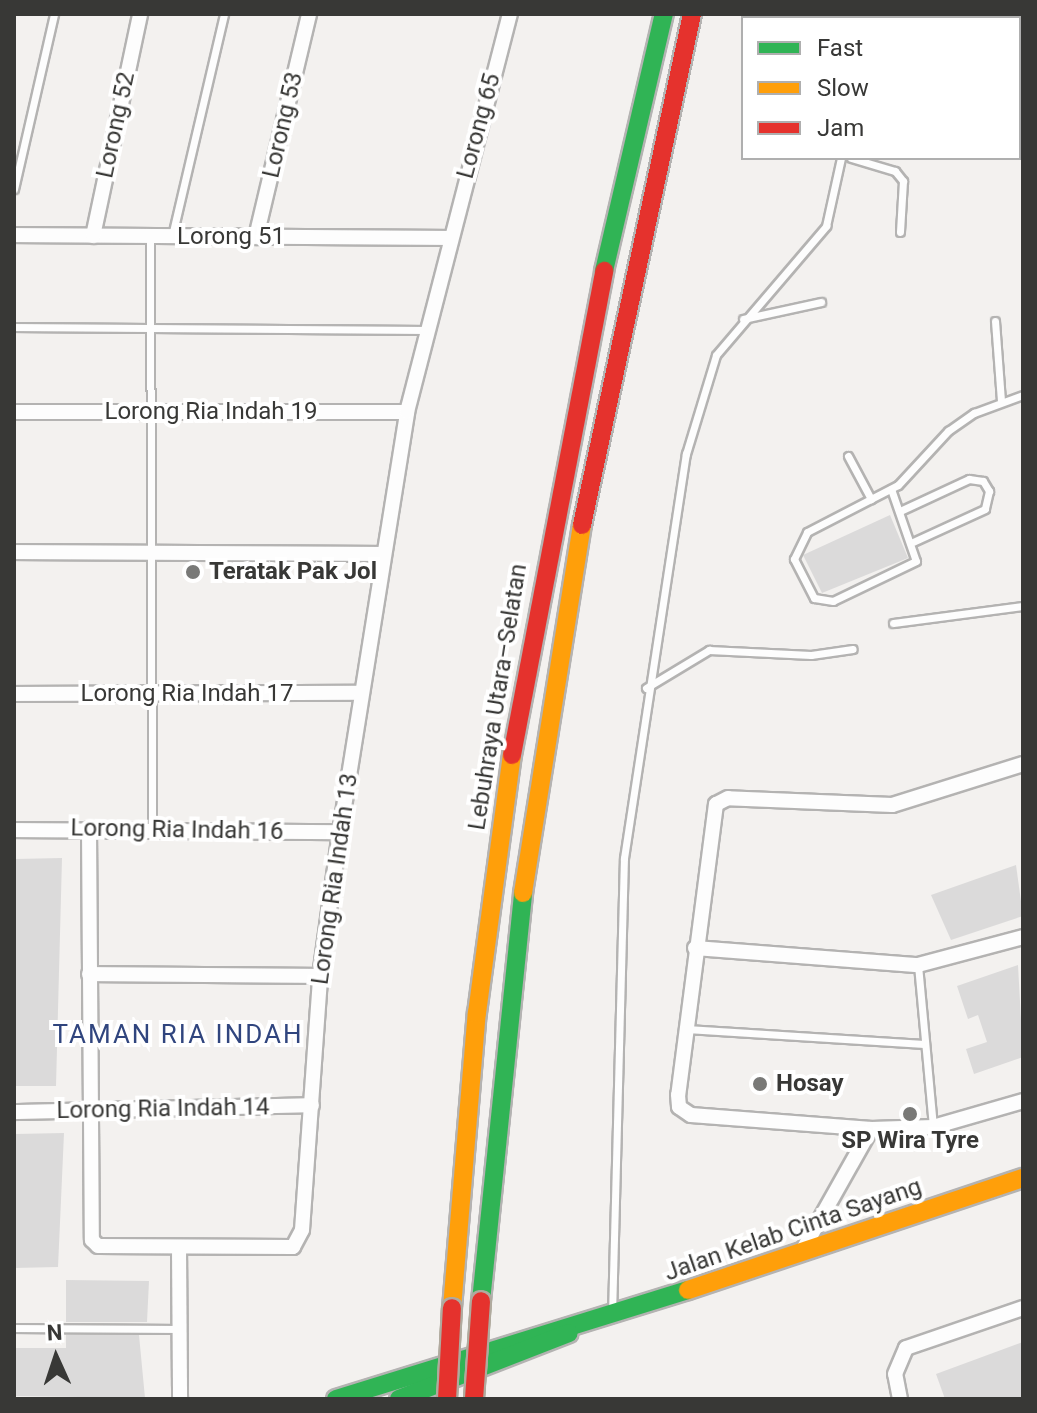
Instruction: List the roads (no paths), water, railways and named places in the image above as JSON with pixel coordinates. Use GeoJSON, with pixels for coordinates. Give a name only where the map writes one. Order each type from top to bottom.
{"type":"FeatureCollection","features":[{"type":"Feature","properties":{"kind":"main road","name":"Lebuhraya Utara–Selatan"},"geometry":{"type":"LineString","coordinates":[[447,1399],[477,1013],[518,707],[584,359],[664,14]]}},
{"type":"Feature","properties":{"kind":"main road"},"geometry":{"type":"LineString","coordinates":[[474,1399],[504,1033],[548,711],[605,399],[692,14]]}},
{"type":"Feature","properties":{"kind":"main road","name":"Jalan Kelab Cinta Sayang"},"geometry":{"type":"LineString","coordinates":[[399,1399],[578,1327],[1023,1178]]}},
{"type":"Feature","properties":{"kind":"main road","name":"Jalan Kelab Cinta Sayang"},"geometry":{"type":"LineString","coordinates":[[336,1399],[492,1347],[578,1327]]}},
{"type":"Feature","properties":{"kind":"street","name":"Lorong 52"},"geometry":{"type":"LineString","coordinates":[[93,236],[140,14]]}},
{"type":"Feature","properties":{"kind":"street","name":"Lorong 53"},"geometry":{"type":"LineString","coordinates":[[256,237],[309,14]]}},
{"type":"Feature","properties":{"kind":"street","name":"Lorong 65"},"geometry":{"type":"LineString","coordinates":[[448,238],[510,14]]}},
{"type":"Feature","properties":{"kind":"street","name":"Lorong 51"},"geometry":{"type":"LineString","coordinates":[[14,235],[448,238]]}},
{"type":"Feature","properties":{"kind":"street","name":"Lorong Ria Indah 13"},"geometry":{"type":"LineString","coordinates":[[89,829],[92,1240],[98,1246],[298,1244],[312,1105],[320,976],[340,832],[407,412],[448,238]]}},
{"type":"Feature","properties":{"kind":"street","name":"Lorong Ria Indah 19"},"geometry":{"type":"LineString","coordinates":[[14,412],[407,412]]}},
{"type":"Feature","properties":{"kind":"street"},"geometry":{"type":"LineString","coordinates":[[14,552],[383,554]]}},
{"type":"Feature","properties":{"kind":"street","name":"Lorong Ria Indah 17"},"geometry":{"type":"LineString","coordinates":[[14,694],[361,693]]}},
{"type":"Feature","properties":{"kind":"street"},"geometry":{"type":"LineString","coordinates":[[1023,764],[892,805],[728,798],[716,804],[684,1029],[678,1095],[684,1113],[871,1129],[933,1127],[1023,1101]]}},
{"type":"Feature","properties":{"kind":"street","name":"Lorong Ria Indah 16"},"geometry":{"type":"LineString","coordinates":[[14,830],[340,832]]}},
{"type":"Feature","properties":{"kind":"street"},"geometry":{"type":"LineString","coordinates":[[695,948],[918,965],[1023,937]]}},
{"type":"Feature","properties":{"kind":"street"},"geometry":{"type":"LineString","coordinates":[[89,974],[320,976]]}},
{"type":"Feature","properties":{"kind":"street","name":"Lorong Ria Indah 14"},"geometry":{"type":"LineString","coordinates":[[14,1112],[312,1105]]}},
{"type":"Feature","properties":{"kind":"street"},"geometry":{"type":"LineString","coordinates":[[801,1253],[871,1129]]}},
{"type":"Feature","properties":{"kind":"street"},"geometry":{"type":"LineString","coordinates":[[179,1247],[180,1399]]}},
{"type":"Feature","properties":{"kind":"street"},"geometry":{"type":"LineString","coordinates":[[900,1399],[895,1374],[906,1348],[1023,1308]]}},
{"type":"Feature","properties":{"kind":"lane"},"geometry":{"type":"LineString","coordinates":[[14,189],[54,14]]}},
{"type":"Feature","properties":{"kind":"lane"},"geometry":{"type":"LineString","coordinates":[[172,236],[224,14]]}},
{"type":"Feature","properties":{"kind":"lane"},"geometry":{"type":"LineString","coordinates":[[612,1316],[624,858],[646,688],[696,407],[716,355],[743,319],[826,226],[841,160]]}},
{"type":"Feature","properties":{"kind":"lane"},"geometry":{"type":"LineString","coordinates":[[860,160],[886,166],[903,181],[900,232]]}},
{"type":"Feature","properties":{"kind":"lane"},"geometry":{"type":"LineString","coordinates":[[150,236],[152,830]]}},
{"type":"Feature","properties":{"kind":"lane"},"geometry":{"type":"LineString","coordinates":[[743,319],[821,302]]}},
{"type":"Feature","properties":{"kind":"lane"},"geometry":{"type":"LineString","coordinates":[[995,321],[1001,401]]}},
{"type":"Feature","properties":{"kind":"lane"},"geometry":{"type":"LineString","coordinates":[[14,327],[424,330]]}},
{"type":"Feature","properties":{"kind":"lane"},"geometry":{"type":"LineString","coordinates":[[891,489],[913,542],[916,561],[911,568],[833,601],[814,598],[794,559],[799,541],[891,489],[948,431],[1001,401],[1023,395]]}},
{"type":"Feature","properties":{"kind":"lane"},"geometry":{"type":"LineString","coordinates":[[848,456],[871,499]]}},
{"type":"Feature","properties":{"kind":"lane"},"geometry":{"type":"LineString","coordinates":[[900,511],[969,479],[983,481],[989,491],[985,509],[913,542]]}},
{"type":"Feature","properties":{"kind":"lane"},"geometry":{"type":"LineString","coordinates":[[893,623],[1023,606]]}},
{"type":"Feature","properties":{"kind":"lane"},"geometry":{"type":"LineString","coordinates":[[646,688],[709,650],[811,655],[853,649]]}},
{"type":"Feature","properties":{"kind":"lane"},"geometry":{"type":"LineString","coordinates":[[918,965],[933,1127]]}},
{"type":"Feature","properties":{"kind":"lane"},"geometry":{"type":"LineString","coordinates":[[684,1029],[925,1044]]}},
{"type":"Feature","properties":{"kind":"lane"},"geometry":{"type":"LineString","coordinates":[[14,1328],[179,1329]]}},
{"type":"Feature","properties":{"kind":"place","name":"Teratak Pak Jol"},"geometry":{"type":"Point","coordinates":[193,572]}},
{"type":"Feature","properties":{"kind":"place","name":"Hosay"},"geometry":{"type":"Point","coordinates":[760,1084]}},
{"type":"Feature","properties":{"kind":"place","name":"SP Wira Tyre"},"geometry":{"type":"Point","coordinates":[910,1114]}},
{"type":"Feature","properties":{"kind":"district","name":"TAMAN RIA INDAH"},"geometry":{"type":"Point","coordinates":[178,1035]}}]}
